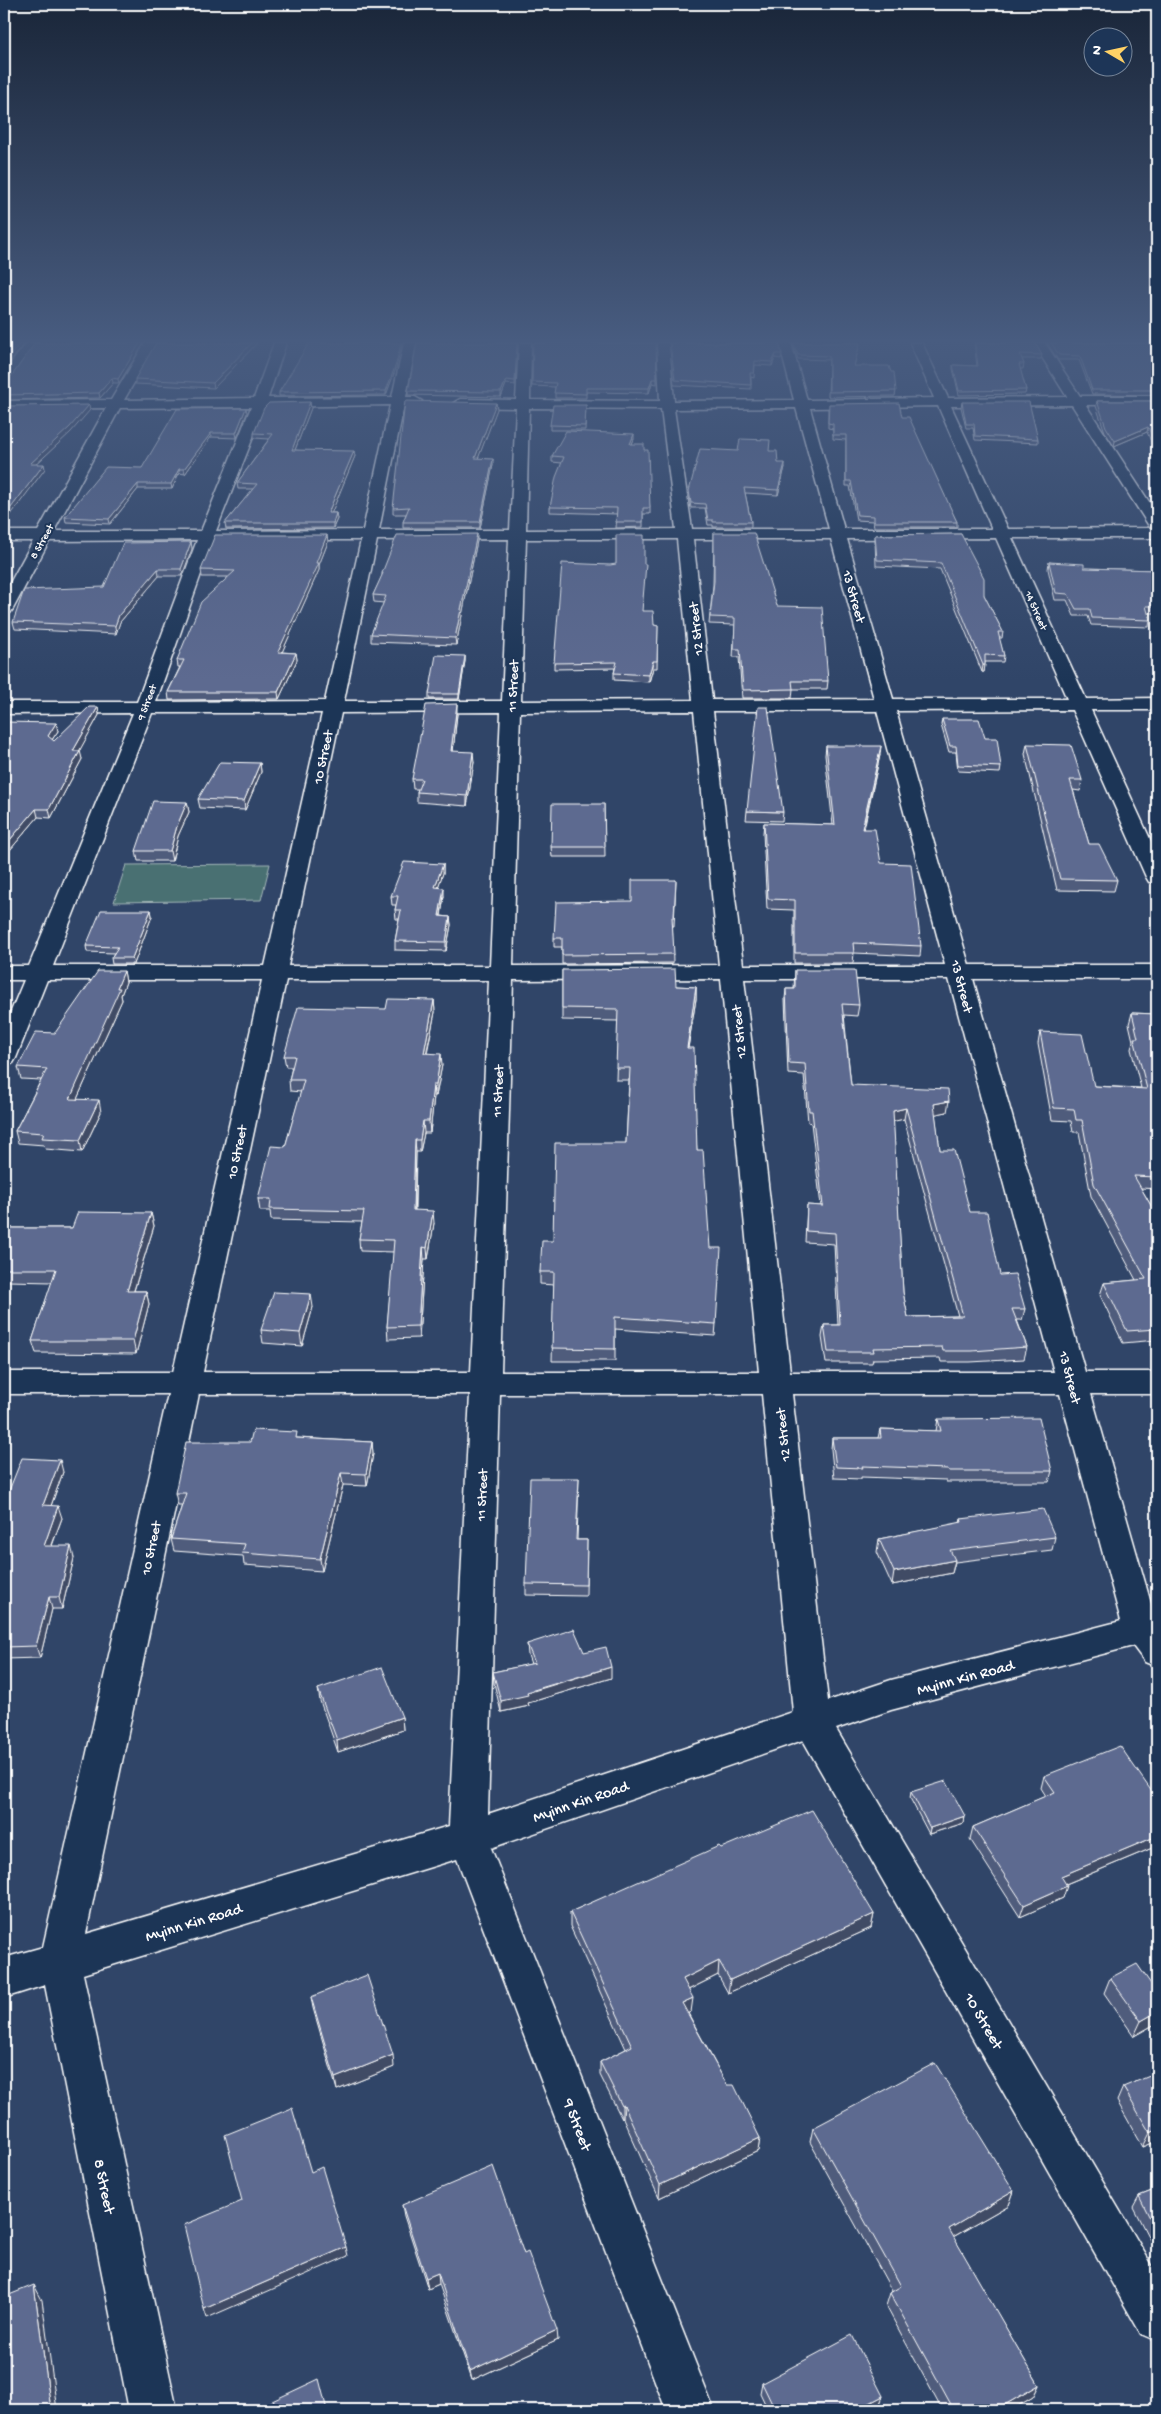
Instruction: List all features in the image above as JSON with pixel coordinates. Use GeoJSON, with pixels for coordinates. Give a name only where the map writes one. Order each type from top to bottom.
{"type":"FeatureCollection","features":[{"type":"Feature","properties":{"kind":"street","name":"8 Street"},"geometry":{"type":"LineString","coordinates":[[4,609],[87,456]]}},
{"type":"Feature","properties":{"kind":"street","name":"9 Street"},"geometry":{"type":"LineString","coordinates":[[4,1058],[145,706],[206,537],[239,456]]}},
{"type":"Feature","properties":{"kind":"street","name":"10 Street"},"geometry":{"type":"LineString","coordinates":[[60,1961],[387,456]]}},
{"type":"Feature","properties":{"kind":"street","name":"11 Street"},"geometry":{"type":"LineString","coordinates":[[468,1838],[520,456]]}},
{"type":"Feature","properties":{"kind":"street","name":"12 Street"},"geometry":{"type":"LineString","coordinates":[[673,456],[685,535],[812,1722]]}},
{"type":"Feature","properties":{"kind":"street","name":"13 Street"},"geometry":{"type":"LineString","coordinates":[[816,456],[1072,1383],[1152,1636]]}},
{"type":"Feature","properties":{"kind":"street","name":"14 Street"},"geometry":{"type":"LineString","coordinates":[[967,456],[1157,877]]}},
{"type":"Feature","properties":{"kind":"street"},"geometry":{"type":"LineString","coordinates":[[1112,456],[1157,526]]}},
{"type":"Feature","properties":{"kind":"street"},"geometry":{"type":"LineString","coordinates":[[4,536],[206,537],[1157,533]]}},
{"type":"Feature","properties":{"kind":"street"},"geometry":{"type":"LineString","coordinates":[[4,708],[145,706],[1157,704]]}},
{"type":"Feature","properties":{"kind":"street"},"geometry":{"type":"LineString","coordinates":[[4,973],[1157,972]]}},
{"type":"Feature","properties":{"kind":"street"},"geometry":{"type":"LineString","coordinates":[[4,1383],[1157,1383]]}},
{"type":"Feature","properties":{"kind":"street","name":"Myinn Kin Road"},"geometry":{"type":"LineString","coordinates":[[4,1978],[468,1838],[890,1696],[1152,1636]]}},
{"type":"Feature","properties":{"kind":"street","name":"10 Street"},"geometry":{"type":"LineString","coordinates":[[812,1722],[1157,2318]]}},
{"type":"Feature","properties":{"kind":"street","name":"9 Street"},"geometry":{"type":"LineString","coordinates":[[468,1838],[690,2410]]}},
{"type":"Feature","properties":{"kind":"street","name":"8 Street"},"geometry":{"type":"LineString","coordinates":[[60,1961],[153,2410]]}},
{"type":"Feature","properties":{"kind":"green space"},"geometry":{"type":"Polygon","coordinates":[[[270,864],[261,900],[114,902],[126,865],[270,864]]]}},
{"type":"Feature","properties":{"kind":"building"},"geometry":{"type":"Polygon","coordinates":[[[4,456],[39,456],[30,464],[44,464],[4,517],[4,456]]]}},
{"type":"Feature","properties":{"kind":"building"},"geometry":{"type":"Polygon","coordinates":[[[149,456],[194,456],[184,469],[179,469],[171,484],[138,484],[109,519],[65,517],[106,467],[142,468],[149,456]]]}},
{"type":"Feature","properties":{"kind":"building"},"geometry":{"type":"Polygon","coordinates":[[[257,456],[352,456],[328,513],[336,513],[333,523],[225,523],[257,484],[237,483],[257,456]]]}},
{"type":"Feature","properties":{"kind":"building"},"geometry":{"type":"Polygon","coordinates":[[[399,456],[476,456],[475,458],[493,459],[480,522],[403,522],[409,507],[393,508],[399,456]]]}},
{"type":"Feature","properties":{"kind":"building"},"geometry":{"type":"Polygon","coordinates":[[[552,456],[648,456],[650,508],[643,508],[643,522],[616,522],[617,508],[550,507],[556,477],[564,457],[552,456]]]}},
{"type":"Feature","properties":{"kind":"building"},"geometry":{"type":"Polygon","coordinates":[[[698,456],[777,456],[778,463],[785,463],[778,490],[744,488],[751,522],[713,522],[713,520],[708,520],[705,504],[691,503],[689,491],[698,456]]]}},
{"type":"Feature","properties":{"kind":"building"},"geometry":{"type":"Polygon","coordinates":[[[846,456],[927,456],[957,522],[874,522],[874,516],[857,515],[851,481],[846,481],[846,456]]]}},
{"type":"Feature","properties":{"kind":"building"},"geometry":{"type":"Polygon","coordinates":[[[714,533],[754,533],[777,606],[822,607],[828,681],[792,681],[793,689],[743,690],[740,649],[734,649],[735,618],[710,617],[714,581],[714,533]]]}},
{"type":"Feature","properties":{"kind":"building"},"geometry":{"type":"Polygon","coordinates":[[[477,534],[455,638],[371,634],[386,596],[373,595],[397,535],[477,534]]]}},
{"type":"Feature","properties":{"kind":"building"},"geometry":{"type":"Polygon","coordinates":[[[961,534],[984,578],[984,595],[1003,632],[998,632],[1004,656],[985,655],[985,665],[983,665],[941,563],[877,560],[875,535],[961,534]]]}},
{"type":"Feature","properties":{"kind":"building"},"geometry":{"type":"Polygon","coordinates":[[[215,535],[327,535],[316,563],[319,563],[278,652],[296,653],[278,692],[168,692],[184,660],[177,660],[201,602],[235,571],[201,570],[215,535]]]}},
{"type":"Feature","properties":{"kind":"building"},"geometry":{"type":"Polygon","coordinates":[[[616,535],[644,535],[644,564],[646,564],[642,611],[653,611],[654,625],[658,626],[657,661],[653,661],[649,675],[614,673],[617,662],[554,663],[562,563],[616,564],[616,535]]]}},
{"type":"Feature","properties":{"kind":"building"},"geometry":{"type":"Polygon","coordinates":[[[191,542],[181,569],[158,569],[119,615],[115,626],[13,622],[24,590],[104,587],[123,543],[191,542]]]}},
{"type":"Feature","properties":{"kind":"building"},"geometry":{"type":"Polygon","coordinates":[[[1049,562],[1084,564],[1084,568],[1157,570],[1157,606],[1146,606],[1150,620],[1092,618],[1090,609],[1076,609],[1068,594],[1056,593],[1049,562]]]}},
{"type":"Feature","properties":{"kind":"building"},"geometry":{"type":"Polygon","coordinates":[[[436,655],[465,656],[459,694],[429,694],[436,655]]]}},
{"type":"Feature","properties":{"kind":"building"},"geometry":{"type":"Polygon","coordinates":[[[457,704],[451,751],[473,752],[467,796],[417,792],[422,779],[412,779],[426,705],[457,704]]]}},
{"type":"Feature","properties":{"kind":"building"},"geometry":{"type":"Polygon","coordinates":[[[89,707],[98,707],[73,751],[80,751],[49,809],[36,809],[4,847],[4,722],[56,723],[48,736],[54,741],[89,707]]]}},
{"type":"Feature","properties":{"kind":"building"},"geometry":{"type":"Polygon","coordinates":[[[758,707],[768,707],[783,812],[747,811],[758,707]]]}},
{"type":"Feature","properties":{"kind":"building"},"geometry":{"type":"Polygon","coordinates":[[[942,719],[979,719],[985,738],[997,738],[1001,767],[958,765],[956,746],[950,746],[942,719]]]}},
{"type":"Feature","properties":{"kind":"building"},"geometry":{"type":"Polygon","coordinates":[[[1027,744],[1071,745],[1082,780],[1070,780],[1089,844],[1099,844],[1117,880],[1060,879],[1027,744]]]}},
{"type":"Feature","properties":{"kind":"building"},"geometry":{"type":"Polygon","coordinates":[[[826,746],[881,746],[862,829],[875,829],[881,863],[911,864],[921,946],[853,943],[854,953],[795,953],[795,900],[768,899],[764,823],[835,825],[826,746]]]}},
{"type":"Feature","properties":{"kind":"building"},"geometry":{"type":"Polygon","coordinates":[[[220,762],[260,763],[244,801],[198,799],[220,762]]]}},
{"type":"Feature","properties":{"kind":"building"},"geometry":{"type":"Polygon","coordinates":[[[153,801],[187,802],[177,826],[170,851],[136,851],[153,801]]]}},
{"type":"Feature","properties":{"kind":"building"},"geometry":{"type":"Polygon","coordinates":[[[552,804],[604,804],[605,847],[551,847],[552,804]]]}},
{"type":"Feature","properties":{"kind":"building"},"geometry":{"type":"Polygon","coordinates":[[[404,862],[443,864],[435,887],[444,888],[439,916],[450,917],[446,942],[395,941],[401,910],[395,910],[398,896],[391,896],[404,862]]]}},
{"type":"Feature","properties":{"kind":"building"},"geometry":{"type":"Polygon","coordinates":[[[632,880],[676,880],[674,917],[672,917],[674,954],[562,955],[562,938],[554,938],[556,902],[632,901],[632,880]]]}},
{"type":"Feature","properties":{"kind":"building"},"geometry":{"type":"Polygon","coordinates":[[[101,910],[151,910],[132,958],[111,958],[118,947],[86,946],[101,910]]]}},
{"type":"Feature","properties":{"kind":"building"},"geometry":{"type":"Polygon","coordinates":[[[675,969],[676,986],[696,987],[687,1048],[694,1048],[697,1150],[703,1150],[710,1248],[721,1248],[716,1324],[615,1317],[615,1349],[552,1348],[554,1272],[540,1272],[542,1241],[553,1241],[555,1143],[626,1143],[630,1068],[616,1068],[618,1009],[562,1008],[562,970],[675,969]]]}},
{"type":"Feature","properties":{"kind":"building"},"geometry":{"type":"Polygon","coordinates":[[[795,970],[855,970],[859,1005],[842,1004],[851,1085],[948,1089],[949,1101],[934,1104],[940,1150],[954,1150],[970,1212],[987,1212],[1000,1275],[1015,1274],[1025,1309],[1012,1309],[1027,1347],[972,1351],[943,1351],[942,1347],[873,1348],[874,1352],[828,1352],[824,1325],[840,1325],[835,1233],[806,1231],[807,1205],[823,1206],[812,1111],[809,1111],[805,1064],[789,1063],[786,989],[795,989],[795,970]],[[906,1108],[893,1111],[903,1292],[908,1317],[963,1316],[906,1108]]]}},
{"type":"Feature","properties":{"kind":"building"},"geometry":{"type":"Polygon","coordinates":[[[98,971],[124,971],[117,988],[120,988],[70,1099],[99,1100],[80,1140],[42,1138],[44,1133],[15,1131],[47,1069],[18,1067],[36,1032],[55,1033],[98,971]]]}},
{"type":"Feature","properties":{"kind":"building"},"geometry":{"type":"Polygon","coordinates":[[[388,999],[434,1000],[424,1053],[441,1054],[436,1085],[433,1085],[429,1121],[423,1121],[420,1140],[415,1140],[413,1210],[433,1211],[427,1248],[423,1247],[418,1326],[387,1327],[394,1240],[359,1239],[364,1211],[270,1209],[271,1199],[258,1199],[271,1146],[285,1147],[304,1080],[289,1080],[295,1056],[284,1056],[298,1007],[386,1009],[388,999]]]}},
{"type":"Feature","properties":{"kind":"building"},"geometry":{"type":"Polygon","coordinates":[[[1132,1013],[1157,1014],[1157,1177],[1134,1176],[1157,1216],[1157,1329],[1127,1331],[1104,1283],[1146,1279],[1094,1184],[1082,1120],[1076,1120],[1074,1109],[1054,1108],[1040,1032],[1082,1034],[1094,1086],[1147,1089],[1134,1038],[1138,1038],[1132,1013]]]}},
{"type":"Feature","properties":{"kind":"building"},"geometry":{"type":"Polygon","coordinates":[[[78,1212],[151,1213],[127,1291],[146,1291],[133,1341],[32,1341],[56,1269],[4,1269],[4,1228],[72,1228],[78,1212]]]}},
{"type":"Feature","properties":{"kind":"building"},"geometry":{"type":"Polygon","coordinates":[[[274,1292],[311,1294],[300,1333],[261,1330],[274,1292]]]}},
{"type":"Feature","properties":{"kind":"building"},"geometry":{"type":"Polygon","coordinates":[[[1039,1418],[1052,1471],[949,1471],[948,1469],[836,1467],[832,1438],[881,1438],[880,1429],[941,1431],[938,1419],[1039,1418]]]}},
{"type":"Feature","properties":{"kind":"building"},"geometry":{"type":"Polygon","coordinates":[[[253,1430],[297,1432],[296,1438],[372,1442],[366,1474],[341,1473],[320,1559],[242,1553],[245,1544],[171,1539],[186,1493],[175,1493],[186,1442],[250,1442],[253,1430]]]}},
{"type":"Feature","properties":{"kind":"building"},"geometry":{"type":"Polygon","coordinates":[[[22,1458],[60,1460],[43,1505],[58,1506],[44,1546],[71,1546],[59,1597],[49,1597],[36,1646],[4,1647],[4,1503],[22,1458]]]}},
{"type":"Feature","properties":{"kind":"building"},"geometry":{"type":"Polygon","coordinates":[[[530,1478],[579,1478],[576,1540],[587,1540],[586,1585],[526,1584],[530,1478]]]}},
{"type":"Feature","properties":{"kind":"building"},"geometry":{"type":"Polygon","coordinates":[[[1043,1509],[1055,1537],[950,1550],[955,1560],[894,1572],[879,1539],[962,1522],[961,1519],[1043,1509]]]}},
{"type":"Feature","properties":{"kind":"building"},"geometry":{"type":"Polygon","coordinates":[[[574,1629],[584,1652],[606,1647],[611,1667],[527,1692],[528,1695],[501,1701],[493,1672],[535,1663],[527,1644],[574,1629]]]}},
{"type":"Feature","properties":{"kind":"building"},"geometry":{"type":"Polygon","coordinates":[[[382,1667],[402,1717],[337,1740],[318,1689],[382,1667]]]}},
{"type":"Feature","properties":{"kind":"building"},"geometry":{"type":"Polygon","coordinates":[[[1120,1746],[1157,1799],[1157,1836],[1061,1876],[1067,1886],[1024,1905],[973,1827],[1055,1792],[1044,1776],[1120,1746]]]}},
{"type":"Feature","properties":{"kind":"building"},"geometry":{"type":"Polygon","coordinates":[[[946,1781],[965,1816],[930,1828],[911,1792],[946,1781]]]}},
{"type":"Feature","properties":{"kind":"building"},"geometry":{"type":"Polygon","coordinates":[[[812,1810],[874,1914],[730,1980],[719,1961],[683,1979],[693,1998],[682,2003],[727,2085],[734,2085],[760,2138],[660,2185],[624,2105],[622,2106],[600,2062],[632,2046],[570,1912],[719,1846],[721,1848],[812,1810]]]}},
{"type":"Feature","properties":{"kind":"building"},"geometry":{"type":"Polygon","coordinates":[[[1137,1964],[1151,1984],[1157,1981],[1157,2012],[1141,2021],[1110,1978],[1137,1964]]]}},
{"type":"Feature","properties":{"kind":"building"},"geometry":{"type":"Polygon","coordinates":[[[367,1975],[393,2055],[335,2078],[311,1997],[367,1975]]]}},
{"type":"Feature","properties":{"kind":"building"},"geometry":{"type":"Polygon","coordinates":[[[935,2063],[1014,2191],[949,2229],[1039,2385],[996,2410],[954,2410],[890,2293],[901,2286],[813,2128],[935,2063]]]}},
{"type":"Feature","properties":{"kind":"building"},"geometry":{"type":"Polygon","coordinates":[[[1157,2073],[1157,2130],[1150,2133],[1123,2087],[1157,2073]]]}},
{"type":"Feature","properties":{"kind":"building"},"geometry":{"type":"Polygon","coordinates":[[[292,2108],[311,2172],[322,2167],[346,2247],[204,2309],[184,2225],[242,2201],[225,2135],[292,2108]]]}},
{"type":"Feature","properties":{"kind":"building"},"geometry":{"type":"Polygon","coordinates":[[[493,2166],[524,2254],[528,2252],[557,2330],[470,2371],[438,2273],[426,2278],[402,2205],[493,2166]]]}},
{"type":"Feature","properties":{"kind":"building"},"geometry":{"type":"Polygon","coordinates":[[[1157,2189],[1157,2232],[1139,2196],[1157,2189]]]}},
{"type":"Feature","properties":{"kind":"building"},"geometry":{"type":"Polygon","coordinates":[[[34,2285],[51,2410],[4,2410],[4,2297],[34,2285]]]}},
{"type":"Feature","properties":{"kind":"building"},"geometry":{"type":"Polygon","coordinates":[[[852,2335],[883,2396],[856,2410],[775,2410],[762,2383],[852,2335]]]}},
{"type":"Feature","properties":{"kind":"building"},"geometry":{"type":"Polygon","coordinates":[[[319,2379],[327,2410],[253,2410],[319,2379]]]}}]}
